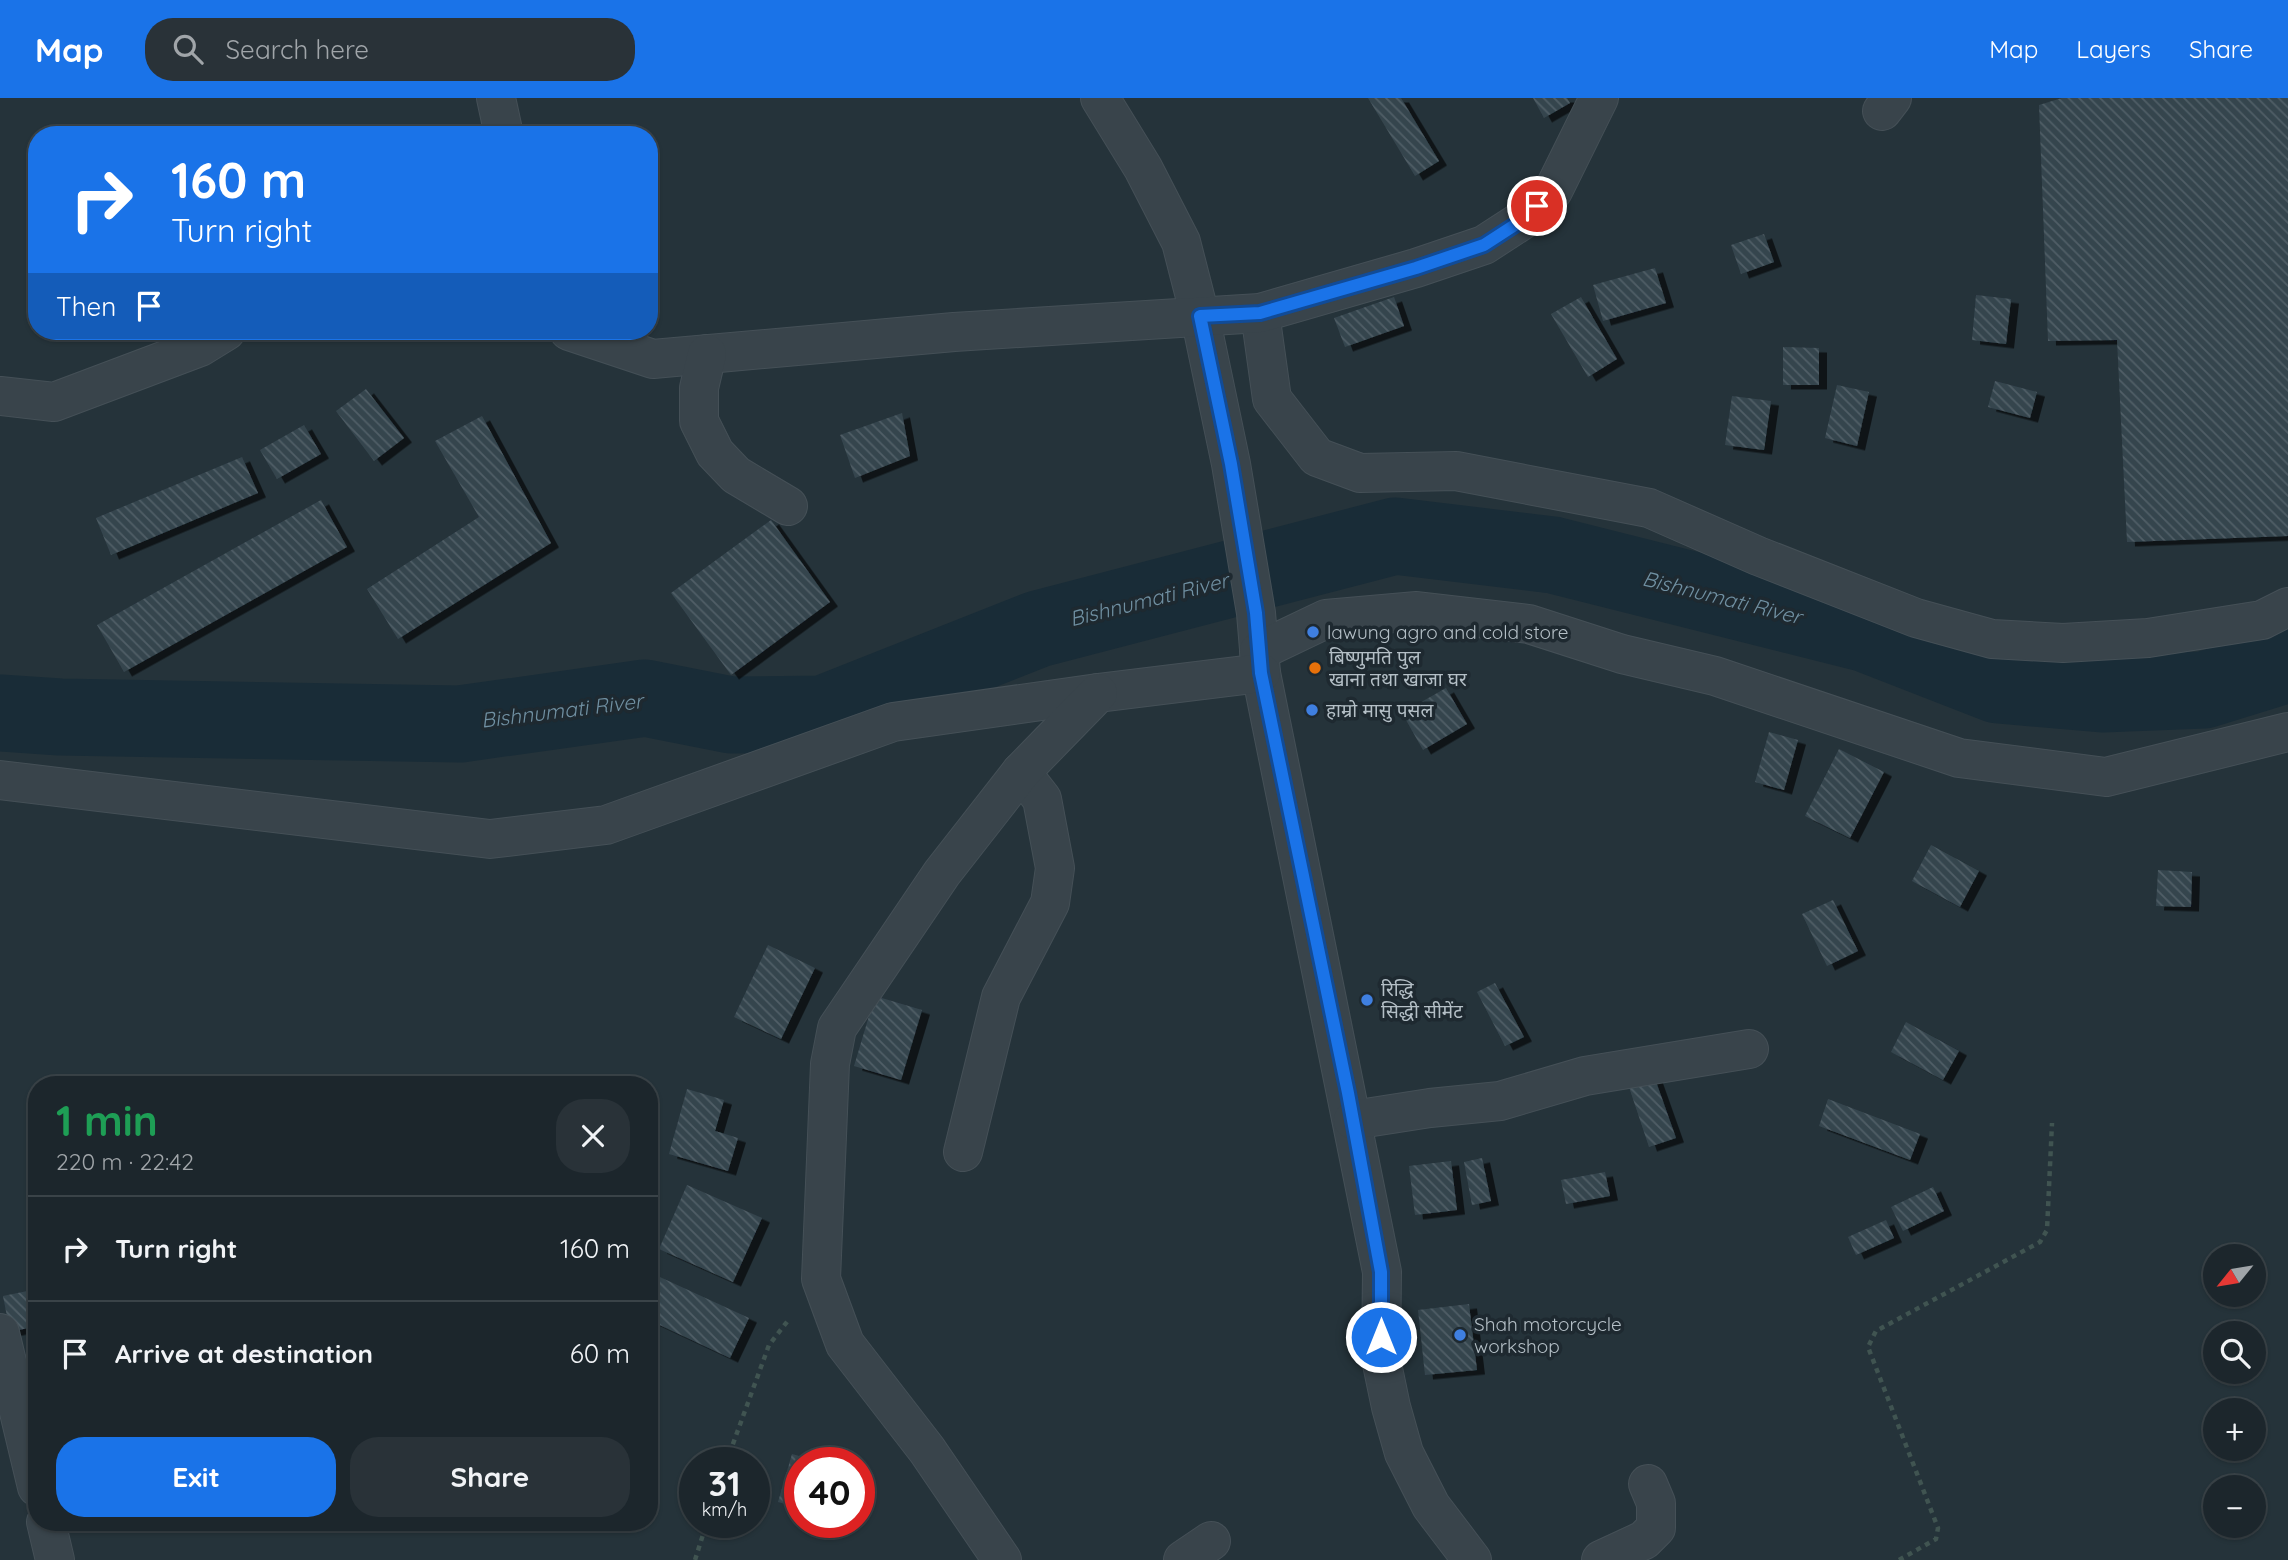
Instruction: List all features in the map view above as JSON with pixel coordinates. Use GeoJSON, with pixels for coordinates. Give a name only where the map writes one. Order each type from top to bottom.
{"type":"FeatureCollection","features":[{"type":"Feature","properties":{"kind":"street"},"geometry":{"type":"LineString","coordinates":[[496,98],[502,126]]}},
{"type":"Feature","properties":{"kind":"street"},"geometry":{"type":"LineString","coordinates":[[1100,98],[1143,168],[1181,242],[1200,316],[1231,464],[1256,613],[1260,662],[1353,1120],[1381,1272],[1381,1359],[1391,1407],[1404,1453],[1431,1506],[1472,1560]]}},
{"type":"Feature","properties":{"kind":"street"},"geometry":{"type":"LineString","coordinates":[[596,340],[653,359],[954,332],[1260,313],[1416,268],[1484,245],[1521,221],[1553,191],[1599,98]]}},
{"type":"Feature","properties":{"kind":"street"},"geometry":{"type":"LineString","coordinates":[[1260,313],[1272,399],[1317,457],[1360,472],[1456,471],[1648,508],[1758,556],[1916,618],[1992,639],[2063,643],[2148,638],[2262,620],[2288,607]]}},
{"type":"Feature","properties":{"kind":"street"},"geometry":{"type":"LineString","coordinates":[[0,397],[54,402],[200,347],[211,340]]}},
{"type":"Feature","properties":{"kind":"street"},"geometry":{"type":"LineString","coordinates":[[707,354],[699,388],[699,421],[715,453],[736,475],[788,506]]}},
{"type":"Feature","properties":{"kind":"street"},"geometry":{"type":"LineString","coordinates":[[0,780],[490,839],[606,825],[892,722],[1098,693],[1260,662],[1326,620],[1417,611],[1529,624],[1622,654],[1715,676],[1959,758],[2106,777],[2288,732]]}},
{"type":"Feature","properties":{"kind":"street"},"geometry":{"type":"LineString","coordinates":[[1002,1560],[927,1450],[845,1344],[821,1279],[830,1064],[836,1028],[942,873],[1021,772],[1098,693]]}},
{"type":"Feature","properties":{"kind":"street"},"geometry":{"type":"LineString","coordinates":[[963,1152],[1001,997],[1050,903],[1055,868],[1042,799],[1021,772]]}},
{"type":"Feature","properties":{"kind":"street"},"geometry":{"type":"LineString","coordinates":[[1353,1120],[1500,1101],[1585,1076],[1749,1049]]}},
{"type":"Feature","properties":{"kind":"street"},"geometry":{"type":"LineString","coordinates":[[0,1333],[28,1450]]}},
{"type":"Feature","properties":{"kind":"street"},"geometry":{"type":"LineString","coordinates":[[1601,1560],[1644,1540],[1656,1528],[1656,1503],[1648,1484]]}},
{"type":"Feature","properties":{"kind":"street"},"geometry":{"type":"LineString","coordinates":[[48,1531],[55,1560]]}},
{"type":"Feature","properties":{"kind":"path"},"geometry":{"type":"LineString","coordinates":[[1899,1560],[1936,1539],[1938,1528],[1868,1346],[1876,1331],[2040,1242],[2047,1230],[2052,1123]]}},
{"type":"Feature","properties":{"kind":"path"},"geometry":{"type":"LineString","coordinates":[[732,1447],[769,1345],[821,1279]]}},
{"type":"Feature","properties":{"kind":"path"},"geometry":{"type":"LineString","coordinates":[[695,1560],[702,1538]]}},
{"type":"Feature","properties":{"kind":"building"},"geometry":{"type":"Polygon","coordinates":[[[1368,98],[1401,98],[1439,161],[1415,176],[1368,98]]]}},
{"type":"Feature","properties":{"kind":"building"},"geometry":{"type":"Polygon","coordinates":[[[1533,98],[1567,98],[1570,103],[1544,118],[1533,98]]]}},
{"type":"Feature","properties":{"kind":"building"},"geometry":{"type":"Polygon","coordinates":[[[2062,98],[2288,98],[2288,536],[2127,542],[2117,340],[2048,341],[2039,105],[2062,98]]]}},
{"type":"Feature","properties":{"kind":"building"},"geometry":{"type":"Polygon","coordinates":[[[1764,234],[1774,262],[1741,274],[1731,245],[1764,234]]]}},
{"type":"Feature","properties":{"kind":"building"},"geometry":{"type":"Polygon","coordinates":[[[1655,268],[1666,303],[1603,321],[1593,285],[1655,268]]]}},
{"type":"Feature","properties":{"kind":"building"},"geometry":{"type":"Polygon","coordinates":[[[1976,295],[2011,299],[2006,344],[1972,340],[1976,295]]]}},
{"type":"Feature","properties":{"kind":"building"},"geometry":{"type":"Polygon","coordinates":[[[1394,297],[1404,326],[1345,347],[1334,318],[1394,297]]]}},
{"type":"Feature","properties":{"kind":"building"},"geometry":{"type":"Polygon","coordinates":[[[1581,297],[1617,359],[1588,377],[1551,314],[1581,297]]]}},
{"type":"Feature","properties":{"kind":"building"},"geometry":{"type":"Polygon","coordinates":[[[1783,347],[1819,348],[1819,385],[1783,385],[1783,347]]]}},
{"type":"Feature","properties":{"kind":"building"},"geometry":{"type":"Polygon","coordinates":[[[1995,381],[2037,392],[2030,418],[1988,407],[1995,381]]]}},
{"type":"Feature","properties":{"kind":"building"},"geometry":{"type":"Polygon","coordinates":[[[1837,385],[1869,392],[1857,446],[1825,438],[1837,385]]]}},
{"type":"Feature","properties":{"kind":"building"},"geometry":{"type":"Polygon","coordinates":[[[366,389],[404,438],[374,461],[336,411],[366,389]]]}},
{"type":"Feature","properties":{"kind":"building"},"geometry":{"type":"Polygon","coordinates":[[[1732,396],[1771,401],[1764,450],[1725,445],[1732,396]]]}},
{"type":"Feature","properties":{"kind":"building"},"geometry":{"type":"Polygon","coordinates":[[[902,413],[910,456],[855,478],[840,435],[902,413]]]}},
{"type":"Feature","properties":{"kind":"building"},"geometry":{"type":"Polygon","coordinates":[[[482,416],[551,543],[398,639],[367,589],[479,517],[435,441],[482,416]]]}},
{"type":"Feature","properties":{"kind":"building"},"geometry":{"type":"Polygon","coordinates":[[[304,425],[321,454],[277,479],[260,450],[304,425]]]}},
{"type":"Feature","properties":{"kind":"building"},"geometry":{"type":"Polygon","coordinates":[[[242,457],[258,493],[111,555],[96,518],[242,457]]]}},
{"type":"Feature","properties":{"kind":"building"},"geometry":{"type":"Polygon","coordinates":[[[321,500],[347,547],[124,672],[97,625],[321,500]]]}},
{"type":"Feature","properties":{"kind":"building"},"geometry":{"type":"Polygon","coordinates":[[[771,520],[830,602],[731,675],[671,593],[771,520]]]}},
{"type":"Feature","properties":{"kind":"building"},"geometry":{"type":"Polygon","coordinates":[[[1446,688],[1467,724],[1423,750],[1402,713],[1446,688]]]}},
{"type":"Feature","properties":{"kind":"building"},"geometry":{"type":"Polygon","coordinates":[[[1769,732],[1798,740],[1784,790],[1755,782],[1769,732]]]}},
{"type":"Feature","properties":{"kind":"building"},"geometry":{"type":"Polygon","coordinates":[[[1839,749],[1884,772],[1850,838],[1805,816],[1839,749]]]}},
{"type":"Feature","properties":{"kind":"building"},"geometry":{"type":"Polygon","coordinates":[[[1931,845],[1979,871],[1960,907],[1912,881],[1931,845]]]}},
{"type":"Feature","properties":{"kind":"building"},"geometry":{"type":"Polygon","coordinates":[[[2158,870],[2192,872],[2191,907],[2156,906],[2158,870]]]}},
{"type":"Feature","properties":{"kind":"building"},"geometry":{"type":"Polygon","coordinates":[[[1833,900],[1858,951],[1827,966],[1802,914],[1833,900]]]}},
{"type":"Feature","properties":{"kind":"building"},"geometry":{"type":"Polygon","coordinates":[[[768,945],[815,968],[781,1039],[734,1017],[768,945]]]}},
{"type":"Feature","properties":{"kind":"building"},"geometry":{"type":"Polygon","coordinates":[[[1495,983],[1524,1037],[1505,1046],[1477,992],[1495,983]]]}},
{"type":"Feature","properties":{"kind":"building"},"geometry":{"type":"Polygon","coordinates":[[[875,996],[922,1010],[901,1080],[854,1066],[875,996]]]}},
{"type":"Feature","properties":{"kind":"building"},"geometry":{"type":"Polygon","coordinates":[[[1906,1022],[1959,1051],[1943,1080],[1891,1052],[1906,1022]]]}},
{"type":"Feature","properties":{"kind":"building"},"geometry":{"type":"Polygon","coordinates":[[[1654,1076],[1676,1138],[1649,1147],[1628,1084],[1654,1076]]]}},
{"type":"Feature","properties":{"kind":"building"},"geometry":{"type":"Polygon","coordinates":[[[687,1089],[724,1100],[715,1131],[738,1138],[728,1171],[669,1154],[687,1089]]]}},
{"type":"Feature","properties":{"kind":"building"},"geometry":{"type":"Polygon","coordinates":[[[1828,1099],[1920,1134],[1910,1160],[1819,1126],[1828,1099]]]}},
{"type":"Feature","properties":{"kind":"building"},"geometry":{"type":"Polygon","coordinates":[[[1482,1158],[1491,1201],[1472,1205],[1464,1162],[1482,1158]]]}},
{"type":"Feature","properties":{"kind":"building"},"geometry":{"type":"Polygon","coordinates":[[[1451,1161],[1457,1210],[1415,1215],[1409,1166],[1451,1161]]]}},
{"type":"Feature","properties":{"kind":"building"},"geometry":{"type":"Polygon","coordinates":[[[1605,1172],[1610,1196],[1566,1204],[1561,1180],[1605,1172]]]}},
{"type":"Feature","properties":{"kind":"building"},"geometry":{"type":"Polygon","coordinates":[[[687,1185],[762,1218],[733,1282],[659,1249],[687,1185]]]}},
{"type":"Feature","properties":{"kind":"building"},"geometry":{"type":"Polygon","coordinates":[[[1933,1187],[1944,1211],[1903,1231],[1891,1207],[1933,1187]]]}},
{"type":"Feature","properties":{"kind":"building"},"geometry":{"type":"Polygon","coordinates":[[[1886,1220],[1894,1238],[1856,1255],[1848,1237],[1886,1220]]]}},
{"type":"Feature","properties":{"kind":"building"},"geometry":{"type":"Polygon","coordinates":[[[658,1276],[749,1318],[730,1358],[658,1324],[658,1276]]]}},
{"type":"Feature","properties":{"kind":"building"},"geometry":{"type":"Polygon","coordinates":[[[28,1291],[28,1328],[10,1332],[3,1296],[28,1291]]]}},
{"type":"Feature","properties":{"kind":"building"},"geometry":{"type":"Polygon","coordinates":[[[1469,1304],[1477,1370],[1425,1375],[1418,1310],[1469,1304]]]}},
{"type":"Feature","properties":{"kind":"building"},"geometry":{"type":"Polygon","coordinates":[[[28,1354],[28,1397],[27,1397],[18,1356],[28,1354]]]}},
{"type":"Feature","properties":{"kind":"building"},"geometry":{"type":"Polygon","coordinates":[[[784,1481],[784,1504],[778,1502],[784,1481]]]}},
{"type":"Feature","properties":{"kind":"waterway","name":"Bishnumati River"},"geometry":{"type":"LineString","coordinates":[[0,713],[60,717],[460,724],[645,698],[731,715],[823,714],[1038,629],[1395,536],[1553,555],[1867,634],[1998,685],[2102,694],[2204,690],[2288,664]]}},
{"type":"Feature","properties":{"kind":"place","name":"lawung agro and cold store"},"geometry":{"type":"Point","coordinates":[1313,632]}},
{"type":"Feature","properties":{"kind":"place","name":"बिष्णुमति पुल खाना तथा खाजा घर"},"geometry":{"type":"Point","coordinates":[1315,668]}},
{"type":"Feature","properties":{"kind":"place","name":"हाम्रो मासु पसल"},"geometry":{"type":"Point","coordinates":[1312,710]}},
{"type":"Feature","properties":{"kind":"place","name":"रिद्धि सिद्धी सीमेंट"},"geometry":{"type":"Point","coordinates":[1367,1000]}},
{"type":"Feature","properties":{"kind":"place","name":"Shah motorcycle workshop"},"geometry":{"type":"Point","coordinates":[1460,1335]}},
{"type":"Feature","properties":{"kind":"route"},"geometry":{"type":"LineString","coordinates":[[1381,1337],[1381,1272],[1348,1093],[1261,673],[1256,613],[1231,464],[1200,316],[1260,313],[1416,268],[1484,245],[1521,221],[1537,206]]}}]}
